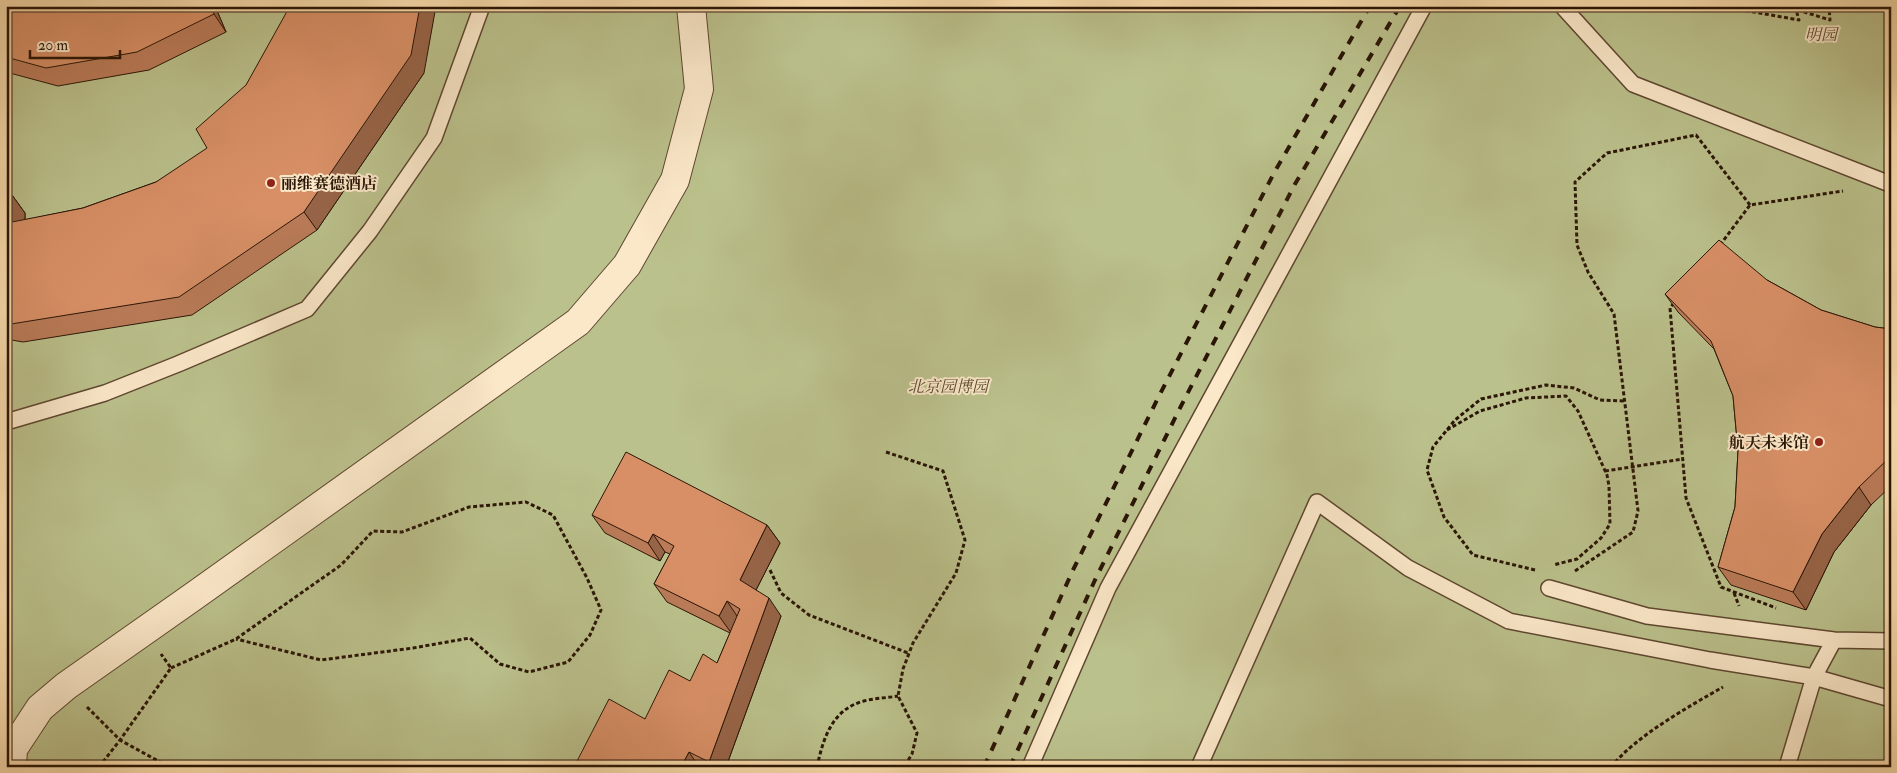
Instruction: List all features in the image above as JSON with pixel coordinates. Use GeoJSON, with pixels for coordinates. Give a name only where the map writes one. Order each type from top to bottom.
{"type":"FeatureCollection","features":[{"type":"Feature","properties":{"kind":"street"},"geometry":{"type":"LineString","coordinates":[[12,767],[13,749],[40,708],[66,686],[578,322],[628,265],[675,180],[699,89],[691,6]]}},
{"type":"Feature","properties":{"kind":"lane"},"geometry":{"type":"LineString","coordinates":[[6,422],[105,393],[307,309],[370,231],[434,138],[482,6]]}},
{"type":"Feature","properties":{"kind":"lane"},"geometry":{"type":"LineString","coordinates":[[1030,767],[1108,588],[1424,6]]}},
{"type":"Feature","properties":{"kind":"lane"},"geometry":{"type":"LineString","coordinates":[[1562,6],[1634,84],[1890,184]]}},
{"type":"Feature","properties":{"kind":"lane"},"geometry":{"type":"LineString","coordinates":[[1199,767],[1317,502],[1408,568],[1509,621],[1814,677],[1891,699]]}},
{"type":"Feature","properties":{"kind":"lane"},"geometry":{"type":"LineString","coordinates":[[1549,588],[1647,616],[1834,640],[1891,641]]}},
{"type":"Feature","properties":{"kind":"lane"},"geometry":{"type":"LineString","coordinates":[[1787,767],[1814,677],[1834,640]]}},
{"type":"Feature","properties":{"kind":"path"},"geometry":{"type":"LineString","coordinates":[[1720,6],[1799,20],[1796,8]]}},
{"type":"Feature","properties":{"kind":"path"},"geometry":{"type":"LineString","coordinates":[[1785,6],[1830,20],[1829,6]]}},
{"type":"Feature","properties":{"kind":"path"},"geometry":{"type":"LineString","coordinates":[[1549,588],[1634,532],[1638,511],[1614,314],[1588,272],[1577,245],[1575,182],[1607,153],[1696,135],[1750,205]]}},
{"type":"Feature","properties":{"kind":"path"},"geometry":{"type":"LineString","coordinates":[[1716,249],[1750,205],[1844,191]]}},
{"type":"Feature","properties":{"kind":"path"},"geometry":{"type":"LineString","coordinates":[[1676,301],[1670,308],[1686,498],[1722,587],[1778,609]]}},
{"type":"Feature","properties":{"kind":"path"},"geometry":{"type":"LineString","coordinates":[[1543,568],[1535,570],[1473,555],[1444,517],[1427,470],[1433,447],[1456,420],[1481,399],[1546,386],[1574,388],[1600,400],[1625,401]]}},
{"type":"Feature","properties":{"kind":"path"},"geometry":{"type":"LineString","coordinates":[[1447,430],[1480,411],[1526,398],[1566,396],[1578,411],[1605,471],[1609,486],[1610,524],[1601,538],[1577,559],[1552,565]]}},
{"type":"Feature","properties":{"kind":"path"},"geometry":{"type":"LineString","coordinates":[[886,452],[943,471],[966,540],[956,573],[912,642],[903,669],[898,696],[917,733],[912,754],[904,767]]}},
{"type":"Feature","properties":{"kind":"path"},"geometry":{"type":"LineString","coordinates":[[1605,471],[1633,465],[1683,459]]}},
{"type":"Feature","properties":{"kind":"path"},"geometry":{"type":"LineString","coordinates":[[99,767],[171,668],[236,639],[341,564],[373,531],[402,532],[469,507],[526,502],[553,515],[602,610],[590,635],[568,662],[530,672],[500,664],[470,638],[413,648],[321,660],[236,639]]}},
{"type":"Feature","properties":{"kind":"path"},"geometry":{"type":"LineString","coordinates":[[770,570],[781,593],[809,615],[908,654]]}},
{"type":"Feature","properties":{"kind":"path"},"geometry":{"type":"LineString","coordinates":[[144,631],[171,668]]}},
{"type":"Feature","properties":{"kind":"path"},"geometry":{"type":"LineString","coordinates":[[1611,767],[1621,755],[1678,713],[1756,667]]}},
{"type":"Feature","properties":{"kind":"path"},"geometry":{"type":"LineString","coordinates":[[66,686],[120,740],[169,767]]}},
{"type":"Feature","properties":{"kind":"path"},"geometry":{"type":"LineString","coordinates":[[817,767],[821,745],[828,728],[845,711],[862,701],[898,696]]}},
{"type":"Feature","properties":{"kind":"green space","name":"北京园博园"},"geometry":{"type":"Polygon","coordinates":[[[6,6],[1891,6],[1891,767],[6,767],[6,6]]]}},
{"type":"Feature","properties":{"kind":"building"},"geometry":{"type":"Polygon","coordinates":[[[6,6],[210,6],[214,14],[137,52],[46,68],[6,57],[6,6]]]}},
{"type":"Feature","properties":{"kind":"building","name":"丽维赛德酒店"},"geometry":{"type":"Polygon","coordinates":[[[290,6],[420,6],[411,55],[304,212],[179,297],[11,324],[6,323],[6,194],[12,195],[12,222],[83,208],[156,182],[207,148],[196,129],[246,85],[290,6]]]}},
{"type":"Feature","properties":{"kind":"building","name":"航天未来馆"},"geometry":{"type":"Polygon","coordinates":[[[1719,240],[1767,280],[1821,310],[1875,327],[1891,329],[1891,456],[1859,487],[1822,534],[1793,592],[1718,567],[1735,507],[1738,451],[1733,396],[1711,341],[1665,294],[1719,240]]]}},
{"type":"Feature","properties":{"kind":"building"},"geometry":{"type":"Polygon","coordinates":[[[626,452],[767,525],[740,580],[769,598],[709,762],[689,752],[681,767],[574,767],[609,699],[645,719],[669,670],[690,681],[703,654],[717,663],[740,609],[727,601],[719,616],[654,584],[674,546],[653,534],[648,543],[592,515],[626,452]]]}},
{"type":"Feature","properties":{"kind":"railway"},"geometry":{"type":"LineString","coordinates":[[984,767],[1073,570],[1157,400],[1274,173],[1370,6]]}},
{"type":"Feature","properties":{"kind":"railway"},"geometry":{"type":"LineString","coordinates":[[1010,767],[1095,580],[1179,410],[1295,184],[1400,6]]}},
{"type":"Feature","properties":{"kind":"place","name":"丽维赛德酒店"},"geometry":{"type":"Point","coordinates":[271,183]}},
{"type":"Feature","properties":{"kind":"place","name":"航天未来馆"},"geometry":{"type":"Point","coordinates":[1819,442]}},
{"type":"Feature","properties":{"kind":"park label","name":"明园"},"geometry":{"type":"Point","coordinates":[1821,34]}}]}
